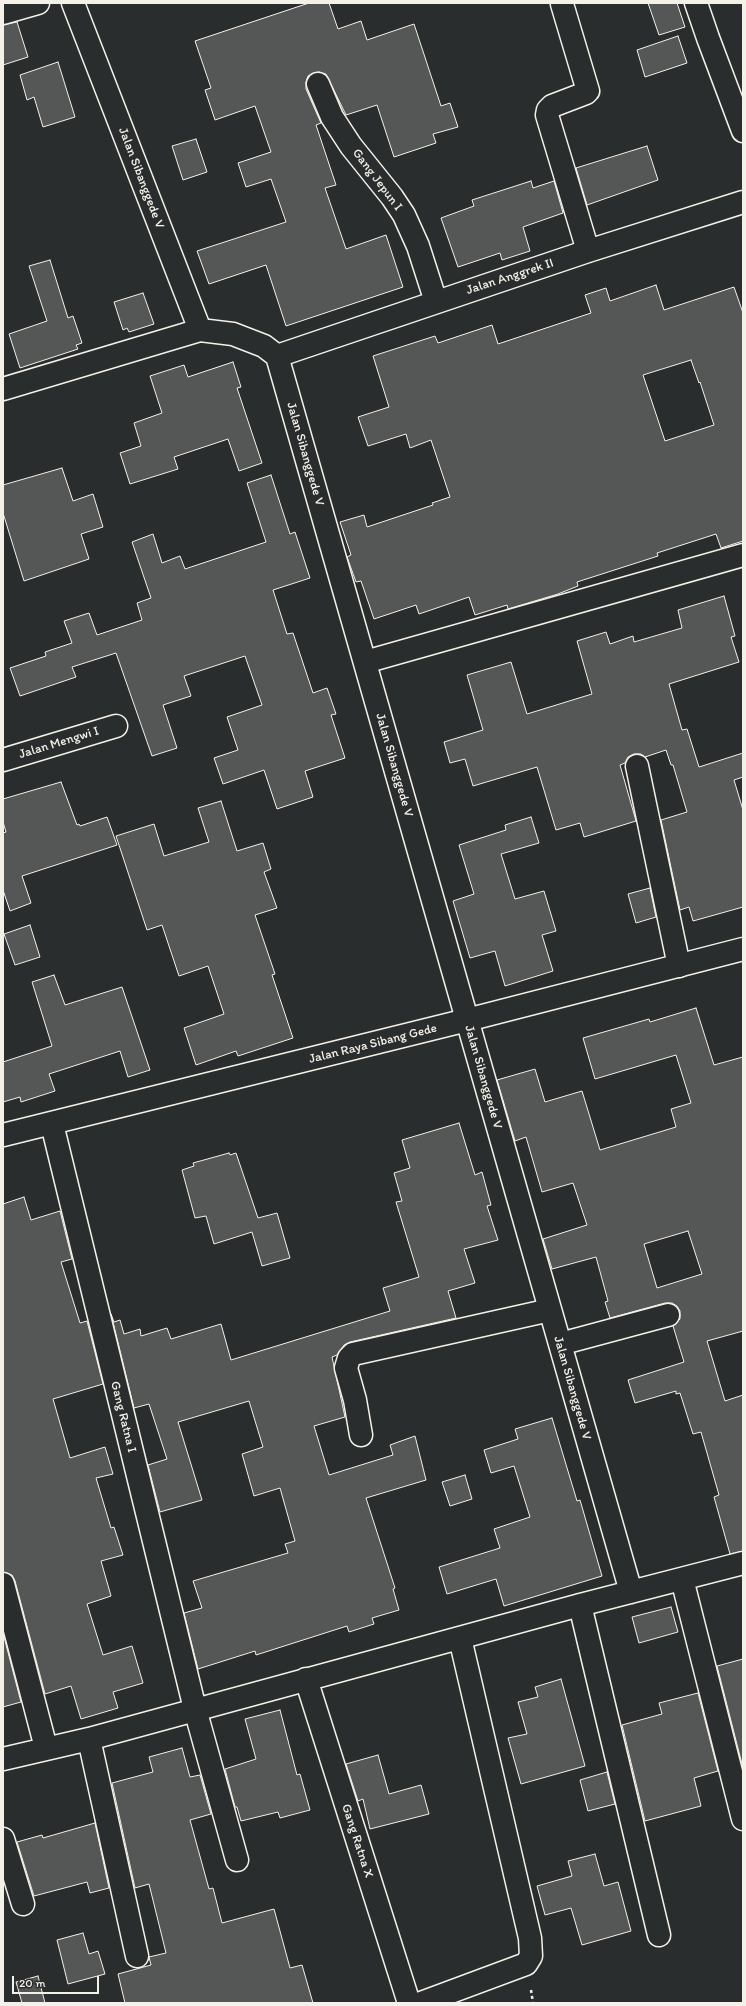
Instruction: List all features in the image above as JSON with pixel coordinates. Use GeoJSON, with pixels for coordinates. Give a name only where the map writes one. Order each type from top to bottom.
{"type":"FeatureCollection","features":[{"type":"Feature","properties":{"kind":"street"},"geometry":{"type":"LineString","coordinates":[[3,13],[38,3]]}},
{"type":"Feature","properties":{"kind":"street","name":"Jalan Sibanggede V"},"geometry":{"type":"LineString","coordinates":[[73,3],[200,330]]}},
{"type":"Feature","properties":{"kind":"street"},"geometry":{"type":"LineString","coordinates":[[696,3],[743,131]]}},
{"type":"Feature","properties":{"kind":"street"},"geometry":{"type":"LineString","coordinates":[[562,4],[588,90],[586,93],[552,106],[548,110],[547,115],[588,251]]}},
{"type":"Feature","properties":{"kind":"street","name":"Gang Jepun I"},"geometry":{"type":"LineString","coordinates":[[318,84],[332,117],[351,146],[392,197],[404,215],[418,246],[436,302]]}},
{"type":"Feature","properties":{"kind":"street","name":"Jalan Anggrek II"},"geometry":{"type":"LineString","coordinates":[[277,356],[588,251],[743,202]]}},
{"type":"Feature","properties":{"kind":"street"},"geometry":{"type":"LineString","coordinates":[[3,389],[200,330],[234,334],[264,346],[277,356]]}},
{"type":"Feature","properties":{"kind":"street","name":"Jalan Sibanggede V"},"geometry":{"type":"LineString","coordinates":[[277,356],[631,1592]]}},
{"type":"Feature","properties":{"kind":"street"},"geometry":{"type":"LineString","coordinates":[[365,662],[743,555]]}},
{"type":"Feature","properties":{"kind":"street","name":"Jalan Mengwi I"},"geometry":{"type":"LineString","coordinates":[[3,760],[116,726]]}},
{"type":"Feature","properties":{"kind":"street"},"geometry":{"type":"LineString","coordinates":[[638,766],[680,966]]}},
{"type":"Feature","properties":{"kind":"street","name":"Jalan Raya Sibang Gede"},"geometry":{"type":"LineString","coordinates":[[3,1135],[467,1020],[743,949]]}},
{"type":"Feature","properties":{"kind":"street","name":"Gang Ratna I"},"geometry":{"type":"LineString","coordinates":[[52,1124],[195,1709],[237,1860]]}},
{"type":"Feature","properties":{"kind":"street"},"geometry":{"type":"LineString","coordinates":[[361,1435],[355,1400],[346,1368],[349,1358],[353,1354],[550,1310]]}},
{"type":"Feature","properties":{"kind":"street"},"geometry":{"type":"LineString","coordinates":[[560,1344],[668,1314]]}},
{"type":"Feature","properties":{"kind":"street"},"geometry":{"type":"LineString","coordinates":[[3,1759],[89,1739],[580,1605],[743,1563]]}},
{"type":"Feature","properties":{"kind":"street"},"geometry":{"type":"LineString","coordinates":[[682,1579],[743,1819]]}},
{"type":"Feature","properties":{"kind":"street"},"geometry":{"type":"LineString","coordinates":[[3,1584],[46,1748]]}},
{"type":"Feature","properties":{"kind":"street"},"geometry":{"type":"LineString","coordinates":[[580,1605],[658,1935]]}},
{"type":"Feature","properties":{"kind":"street"},"geometry":{"type":"LineString","coordinates":[[421,2003],[526,1964],[531,1956],[530,1938],[460,1638]]}},
{"type":"Feature","properties":{"kind":"street","name":"Gang Ratna X"},"geometry":{"type":"LineString","coordinates":[[306,1679],[409,2003]]}},
{"type":"Feature","properties":{"kind":"street"},"geometry":{"type":"LineString","coordinates":[[89,1739],[137,1956]]}},
{"type":"Feature","properties":{"kind":"street"},"geometry":{"type":"LineString","coordinates":[[3,1839],[23,1904]]}},
{"type":"Feature","properties":{"kind":"building"},"geometry":{"type":"Polygon","coordinates":[[[309,3],[329,3],[338,29],[361,21],[367,40],[414,24],[441,106],[450,103],[458,127],[433,134],[436,143],[394,157],[377,105],[346,115],[326,74],[319,72],[308,76],[306,89],[321,123],[316,125],[336,185],[325,188],[346,249],[386,235],[403,287],[286,326],[266,265],[209,284],[197,251],[286,222],[271,179],[246,187],[238,163],[271,152],[255,106],[215,120],[205,90],[211,88],[195,41],[309,3]]]}},
{"type":"Feature","properties":{"kind":"building"},"geometry":{"type":"Polygon","coordinates":[[[648,3],[677,3],[685,27],[659,35],[648,3]]]}},
{"type":"Feature","properties":{"kind":"building"},"geometry":{"type":"Polygon","coordinates":[[[17,22],[28,57],[3,65],[3,25],[17,22]]]}},
{"type":"Feature","properties":{"kind":"building"},"geometry":{"type":"Polygon","coordinates":[[[678,36],[687,63],[645,77],[637,50],[678,36]]]}},
{"type":"Feature","properties":{"kind":"building"},"geometry":{"type":"Polygon","coordinates":[[[58,62],[75,117],[43,127],[34,97],[27,100],[20,75],[58,62]]]}},
{"type":"Feature","properties":{"kind":"building"},"geometry":{"type":"Polygon","coordinates":[[[196,139],[207,172],[183,180],[172,146],[196,139]]]}},
{"type":"Feature","properties":{"kind":"building"},"geometry":{"type":"Polygon","coordinates":[[[647,146],[658,180],[587,205],[576,168],[647,146]]]}},
{"type":"Feature","properties":{"kind":"building"},"geometry":{"type":"Polygon","coordinates":[[[531,181],[533,188],[554,181],[563,213],[523,227],[530,251],[502,260],[500,253],[458,267],[441,218],[474,206],[472,200],[531,181]]]}},
{"type":"Feature","properties":{"kind":"building"},"geometry":{"type":"Polygon","coordinates":[[[50,260],[68,318],[73,316],[82,343],[76,345],[78,349],[20,368],[9,334],[47,321],[29,266],[50,260]]]}},
{"type":"Feature","properties":{"kind":"building"},"geometry":{"type":"Polygon","coordinates":[[[656,285],[664,310],[734,287],[743,313],[743,541],[721,548],[716,534],[657,553],[658,556],[577,582],[578,586],[558,594],[508,609],[507,605],[475,615],[469,597],[419,614],[416,605],[374,619],[361,581],[356,582],[347,557],[351,555],[340,522],[364,515],[367,527],[433,505],[432,503],[450,497],[431,440],[410,448],[406,434],[368,446],[358,417],[389,407],[373,356],[435,336],[438,343],[492,325],[498,344],[591,313],[585,295],[606,288],[610,301],[656,285]],[[691,360],[643,375],[665,441],[714,425],[700,382],[699,383],[691,360]]]}},
{"type":"Feature","properties":{"kind":"building"},"geometry":{"type":"Polygon","coordinates":[[[143,293],[154,324],[129,332],[127,328],[123,330],[114,302],[143,293]]]}},
{"type":"Feature","properties":{"kind":"building"},"geometry":{"type":"Polygon","coordinates":[[[233,362],[241,387],[237,388],[262,463],[239,471],[228,439],[174,457],[178,469],[130,484],[120,453],[141,446],[134,423],[162,413],[150,376],[184,365],[188,377],[233,362]]]}},
{"type":"Feature","properties":{"kind":"building"},"geometry":{"type":"Polygon","coordinates":[[[62,468],[73,501],[93,494],[103,527],[81,534],[89,559],[24,581],[3,513],[3,485],[62,468]]]}},
{"type":"Feature","properties":{"kind":"building"},"geometry":{"type":"Polygon","coordinates":[[[271,475],[290,534],[295,532],[310,578],[273,590],[287,634],[293,633],[313,693],[327,688],[336,714],[331,715],[345,758],[305,771],[313,797],[277,809],[264,770],[223,784],[214,758],[238,750],[227,717],[262,705],[245,656],[184,676],[191,696],[163,705],[177,748],[152,756],[116,653],[72,667],[76,677],[20,696],[10,668],[46,656],[45,652],[72,643],[64,621],[89,613],[97,635],[142,620],[137,603],[151,598],[132,542],[153,534],[162,563],[180,556],[185,569],[266,542],[247,483],[271,475]]]}},
{"type":"Feature","properties":{"kind":"building"},"geometry":{"type":"Polygon","coordinates":[[[724,596],[735,636],[731,637],[739,662],[669,684],[682,730],[687,729],[699,767],[743,753],[743,777],[734,780],[743,810],[743,907],[693,921],[689,907],[680,910],[661,820],[687,812],[673,765],[671,765],[666,750],[645,757],[641,754],[634,754],[628,757],[625,763],[620,765],[636,821],[584,837],[580,823],[556,830],[537,767],[473,786],[465,759],[450,763],[444,742],[483,730],[467,675],[511,662],[527,714],[592,694],[577,641],[606,632],[610,644],[633,636],[634,642],[682,628],[678,610],[724,596]]]}},
{"type":"Feature","properties":{"kind":"building"},"geometry":{"type":"Polygon","coordinates":[[[61,782],[77,825],[79,824],[80,826],[107,817],[117,845],[22,876],[31,903],[10,911],[3,890],[3,833],[6,832],[3,822],[3,799],[61,782]]]}},
{"type":"Feature","properties":{"kind":"building"},"geometry":{"type":"Polygon","coordinates":[[[221,801],[237,851],[263,843],[271,869],[264,872],[277,908],[255,915],[275,974],[272,975],[293,1038],[238,1056],[236,1051],[196,1065],[184,1028],[224,1014],[208,966],[179,976],[162,925],[147,930],[116,836],[154,824],[164,856],[209,842],[198,808],[221,801]]]}},
{"type":"Feature","properties":{"kind":"building"},"geometry":{"type":"Polygon","coordinates":[[[531,817],[539,843],[501,854],[515,899],[544,891],[556,931],[542,935],[553,971],[505,986],[495,951],[470,958],[453,901],[474,894],[459,845],[506,830],[505,825],[531,817]]]}},
{"type":"Feature","properties":{"kind":"building"},"geometry":{"type":"Polygon","coordinates":[[[650,888],[656,917],[636,923],[628,894],[650,888]]]}},
{"type":"Feature","properties":{"kind":"building"},"geometry":{"type":"Polygon","coordinates":[[[30,925],[40,957],[15,965],[4,934],[30,925]]]}},
{"type":"Feature","properties":{"kind":"building"},"geometry":{"type":"Polygon","coordinates":[[[54,975],[65,1005],[122,987],[150,1070],[128,1077],[120,1051],[49,1074],[55,1091],[21,1102],[20,1097],[3,1102],[3,1062],[52,1046],[32,982],[54,975]]]}},
{"type":"Feature","properties":{"kind":"building"},"geometry":{"type":"Polygon","coordinates":[[[696,1008],[714,1065],[743,1057],[743,1331],[707,1341],[725,1401],[743,1395],[743,1551],[730,1554],[714,1497],[719,1495],[701,1432],[693,1434],[680,1393],[676,1394],[676,1391],[635,1403],[628,1380],[684,1362],[673,1326],[680,1319],[680,1311],[677,1306],[672,1303],[665,1303],[610,1318],[605,1302],[608,1301],[596,1257],[552,1269],[543,1239],[587,1225],[573,1183],[542,1192],[526,1137],[515,1141],[497,1080],[535,1069],[545,1102],[582,1091],[600,1150],[676,1127],[671,1109],[691,1103],[676,1055],[595,1079],[583,1038],[649,1019],[650,1022],[696,1008]],[[688,1231],[644,1244],[657,1288],[702,1274],[688,1231]]]}},
{"type":"Feature","properties":{"kind":"building"},"geometry":{"type":"Polygon","coordinates":[[[459,1123],[475,1175],[482,1172],[491,1205],[487,1206],[498,1240],[464,1249],[475,1283],[448,1291],[456,1318],[350,1342],[344,1345],[337,1355],[332,1357],[345,1417],[314,1426],[329,1475],[393,1455],[390,1445],[415,1436],[426,1480],[366,1498],[395,1588],[393,1589],[399,1610],[372,1618],[374,1624],[349,1632],[347,1626],[256,1655],[255,1651],[198,1669],[184,1613],[202,1608],[193,1581],[288,1553],[285,1544],[295,1541],[280,1488],[254,1496],[242,1454],[263,1447],[249,1401],[178,1422],[202,1500],[160,1512],[148,1465],[167,1459],[149,1404],[134,1408],[111,1314],[114,1322],[120,1320],[124,1334],[140,1329],[141,1336],[167,1328],[171,1339],[221,1324],[231,1360],[390,1311],[383,1288],[419,1277],[396,1202],[402,1201],[394,1173],[410,1168],[402,1140],[459,1123]]]}},
{"type":"Feature","properties":{"kind":"building"},"geometry":{"type":"Polygon","coordinates":[[[229,1153],[230,1155],[236,1153],[258,1218],[277,1213],[290,1258],[262,1266],[252,1232],[214,1244],[206,1216],[195,1218],[182,1170],[194,1166],[193,1163],[229,1153]]]}},
{"type":"Feature","properties":{"kind":"building"},"geometry":{"type":"Polygon","coordinates":[[[24,1197],[31,1220],[60,1211],[72,1259],[61,1262],[80,1323],[87,1321],[103,1384],[53,1399],[70,1458],[105,1447],[113,1474],[96,1478],[111,1528],[114,1527],[123,1555],[101,1561],[111,1596],[87,1604],[103,1655],[132,1646],[143,1683],[113,1692],[118,1708],[81,1719],[71,1686],[45,1694],[15,1581],[12,1575],[3,1572],[3,1204],[24,1197]]]}},
{"type":"Feature","properties":{"kind":"building"},"geometry":{"type":"Polygon","coordinates":[[[552,1418],[577,1501],[580,1500],[602,1576],[504,1606],[496,1579],[447,1594],[439,1567],[500,1548],[494,1529],[530,1517],[514,1466],[491,1473],[484,1450],[518,1439],[515,1429],[552,1418]]]}},
{"type":"Feature","properties":{"kind":"building"},"geometry":{"type":"Polygon","coordinates":[[[465,1475],[472,1499],[450,1506],[442,1482],[465,1475]]]}},
{"type":"Feature","properties":{"kind":"building"},"geometry":{"type":"Polygon","coordinates":[[[671,1607],[678,1632],[639,1643],[632,1617],[671,1607]]]}},
{"type":"Feature","properties":{"kind":"building"},"geometry":{"type":"Polygon","coordinates":[[[3,1633],[21,1702],[3,1707],[3,1633]]]}},
{"type":"Feature","properties":{"kind":"building"},"geometry":{"type":"Polygon","coordinates":[[[743,1659],[743,1764],[742,1764],[717,1666],[743,1659]]]}},
{"type":"Feature","properties":{"kind":"building"},"geometry":{"type":"Polygon","coordinates":[[[561,1679],[585,1766],[521,1784],[508,1738],[527,1734],[518,1702],[538,1697],[535,1687],[561,1679]]]}},
{"type":"Feature","properties":{"kind":"building"},"geometry":{"type":"Polygon","coordinates":[[[698,1693],[718,1771],[694,1778],[701,1806],[645,1821],[622,1725],[662,1714],[659,1703],[698,1693]]]}},
{"type":"Feature","properties":{"kind":"building"},"geometry":{"type":"Polygon","coordinates":[[[280,1710],[297,1775],[300,1774],[310,1810],[280,1818],[278,1812],[241,1821],[237,1807],[235,1807],[225,1769],[256,1759],[245,1719],[280,1710]]]}},
{"type":"Feature","properties":{"kind":"building"},"geometry":{"type":"Polygon","coordinates":[[[182,1748],[190,1777],[200,1775],[211,1814],[190,1820],[209,1889],[213,1888],[222,1923],[274,1909],[290,1968],[302,1965],[313,2003],[125,2003],[118,1974],[151,1965],[149,1957],[166,1953],[149,1884],[135,1888],[112,1783],[153,1772],[149,1757],[182,1748]]]}},
{"type":"Feature","properties":{"kind":"building"},"geometry":{"type":"Polygon","coordinates":[[[378,1755],[389,1794],[421,1785],[429,1814],[370,1829],[363,1799],[358,1801],[346,1764],[378,1755]]]}},
{"type":"Feature","properties":{"kind":"building"},"geometry":{"type":"Polygon","coordinates":[[[607,1772],[615,1804],[588,1811],[580,1780],[607,1772]]]}},
{"type":"Feature","properties":{"kind":"building"},"geometry":{"type":"Polygon","coordinates":[[[95,1823],[109,1888],[90,1893],[87,1882],[34,1896],[17,1842],[42,1835],[43,1838],[95,1823]]]}},
{"type":"Feature","properties":{"kind":"building"},"geometry":{"type":"Polygon","coordinates":[[[595,1854],[604,1886],[618,1882],[631,1931],[582,1945],[571,1908],[545,1915],[537,1886],[572,1876],[568,1861],[595,1854]]]}},
{"type":"Feature","properties":{"kind":"building"},"geometry":{"type":"Polygon","coordinates":[[[83,1933],[89,1954],[98,1951],[105,1974],[68,1984],[57,1940],[83,1933]]]}},
{"type":"Feature","properties":{"kind":"building"},"geometry":{"type":"Polygon","coordinates":[[[38,1976],[45,2003],[22,2003],[16,1982],[38,1976]]]}}]}
